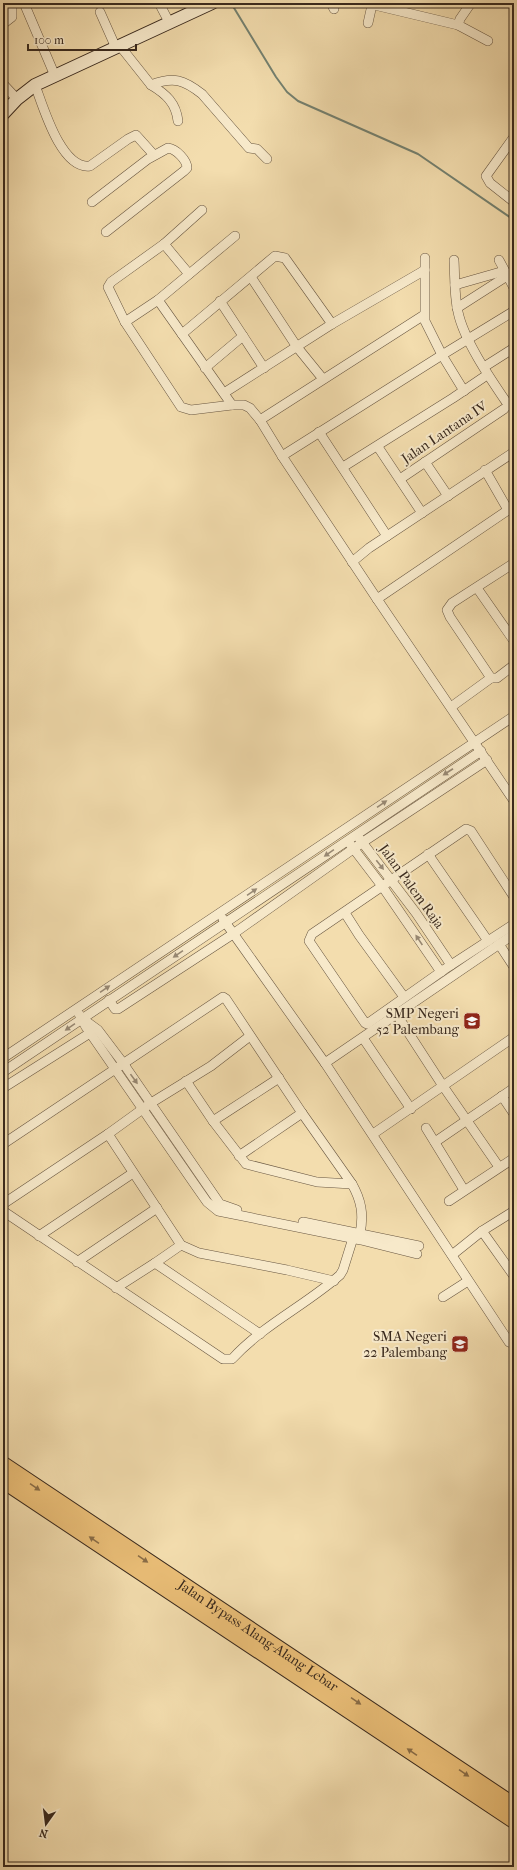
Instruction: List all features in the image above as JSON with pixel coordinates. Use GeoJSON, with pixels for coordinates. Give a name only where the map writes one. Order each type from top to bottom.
{"type":"FeatureCollection","features":[{"type":"Feature","properties":{"kind":"highway","name":"Jalan Bypass Alang-Alang Lebar"},"geometry":{"type":"LineString","coordinates":[[3,1465],[120,1550],[514,1820]]}},
{"type":"Feature","properties":{"kind":"highway","name":"Jalan Bypass Alang-Alang Lebar"},"geometry":{"type":"LineString","coordinates":[[3,1480],[120,1550],[514,1806]]}},
{"type":"Feature","properties":{"kind":"street"},"geometry":{"type":"LineString","coordinates":[[3,24],[12,17],[12,3]]}},
{"type":"Feature","properties":{"kind":"street"},"geometry":{"type":"LineString","coordinates":[[24,3],[55,76]]}},
{"type":"Feature","properties":{"kind":"street"},"geometry":{"type":"LineString","coordinates":[[159,3],[169,22]]}},
{"type":"Feature","properties":{"kind":"street"},"geometry":{"type":"LineString","coordinates":[[3,114],[17,99],[36,85],[212,3]]}},
{"type":"Feature","properties":{"kind":"street"},"geometry":{"type":"LineString","coordinates":[[458,26],[460,19],[471,3]]}},
{"type":"Feature","properties":{"kind":"street"},"geometry":{"type":"LineString","coordinates":[[368,23],[369,4],[458,26],[488,40]]}},
{"type":"Feature","properties":{"kind":"street"},"geometry":{"type":"LineString","coordinates":[[100,12],[118,47],[151,84],[162,92],[172,103],[177,114],[178,121]]}},
{"type":"Feature","properties":{"kind":"street"},"geometry":{"type":"LineString","coordinates":[[151,84],[162,80],[174,80],[186,83],[194,88],[202,94],[249,148],[257,149],[267,159]]}},
{"type":"Feature","properties":{"kind":"street"},"geometry":{"type":"LineString","coordinates":[[3,84],[17,99]]}},
{"type":"Feature","properties":{"kind":"street"},"geometry":{"type":"LineString","coordinates":[[36,85],[63,152],[79,165],[90,166],[133,136],[139,137],[154,155]]}},
{"type":"Feature","properties":{"kind":"street"},"geometry":{"type":"LineString","coordinates":[[514,137],[486,176],[490,183],[514,202]]}},
{"type":"Feature","properties":{"kind":"street"},"geometry":{"type":"LineString","coordinates":[[92,202],[154,155],[168,148],[171,148],[184,160],[187,168],[106,232]]}},
{"type":"Feature","properties":{"kind":"street"},"geometry":{"type":"LineString","coordinates":[[202,210],[164,244],[108,285],[108,291],[125,322],[181,407],[191,410],[244,405],[250,408],[260,420],[376,599],[514,801]]}},
{"type":"Feature","properties":{"kind":"street"},"geometry":{"type":"LineString","coordinates":[[125,322],[158,300],[235,236]]}},
{"type":"Feature","properties":{"kind":"street"},"geometry":{"type":"LineString","coordinates":[[164,244],[189,274]]}},
{"type":"Feature","properties":{"kind":"street"},"geometry":{"type":"LineString","coordinates":[[182,334],[275,256],[284,258],[332,324]]}},
{"type":"Feature","properties":{"kind":"street"},"geometry":{"type":"LineString","coordinates":[[425,258],[424,315],[426,324],[442,355],[464,391]]}},
{"type":"Feature","properties":{"kind":"street"},"geometry":{"type":"LineString","coordinates":[[454,260],[457,308],[469,339],[484,367],[509,406],[514,402]]}},
{"type":"Feature","properties":{"kind":"street"},"geometry":{"type":"LineString","coordinates":[[499,260],[514,288]]}},
{"type":"Feature","properties":{"kind":"street"},"geometry":{"type":"LineString","coordinates":[[224,393],[332,324],[425,270]]}},
{"type":"Feature","properties":{"kind":"street"},"geometry":{"type":"LineString","coordinates":[[455,285],[506,274]]}},
{"type":"Feature","properties":{"kind":"street"},"geometry":{"type":"LineString","coordinates":[[457,308],[506,274]]}},
{"type":"Feature","properties":{"kind":"street"},"geometry":{"type":"LineString","coordinates":[[251,277],[297,347],[323,379]]}},
{"type":"Feature","properties":{"kind":"street"},"geometry":{"type":"LineString","coordinates":[[158,300],[232,405]]}},
{"type":"Feature","properties":{"kind":"street"},"geometry":{"type":"LineString","coordinates":[[220,301],[264,368]]}},
{"type":"Feature","properties":{"kind":"street"},"geometry":{"type":"LineString","coordinates":[[282,456],[514,311]]}},
{"type":"Feature","properties":{"kind":"street"},"geometry":{"type":"LineString","coordinates":[[260,420],[424,315]]}},
{"type":"Feature","properties":{"kind":"street"},"geometry":{"type":"LineString","coordinates":[[205,368],[243,336]]}},
{"type":"Feature","properties":{"kind":"street"},"geometry":{"type":"LineString","coordinates":[[484,367],[513,350]]}},
{"type":"Feature","properties":{"kind":"street"},"geometry":{"type":"LineString","coordinates":[[344,467],[378,447],[484,377]]}},
{"type":"Feature","properties":{"kind":"street","name":"Jalan Lantana IV"},"geometry":{"type":"LineString","coordinates":[[400,479],[504,409]]}},
{"type":"Feature","properties":{"kind":"street"},"geometry":{"type":"LineString","coordinates":[[319,432],[344,467],[387,536]]}},
{"type":"Feature","properties":{"kind":"street"},"geometry":{"type":"LineString","coordinates":[[378,447],[422,513]]}},
{"type":"Feature","properties":{"kind":"street"},"geometry":{"type":"LineString","coordinates":[[352,562],[387,536],[514,452]]}},
{"type":"Feature","properties":{"kind":"street"},"geometry":{"type":"LineString","coordinates":[[425,462],[448,496]]}},
{"type":"Feature","properties":{"kind":"street"},"geometry":{"type":"LineString","coordinates":[[376,599],[511,508],[485,470]]}},
{"type":"Feature","properties":{"kind":"street"},"geometry":{"type":"LineString","coordinates":[[491,678],[450,617],[447,610],[452,604],[513,566]]}},
{"type":"Feature","properties":{"kind":"street"},"geometry":{"type":"LineString","coordinates":[[477,588],[514,641]]}},
{"type":"Feature","properties":{"kind":"street"},"geometry":{"type":"LineString","coordinates":[[451,707],[491,678],[497,678],[514,665]]}},
{"type":"Feature","properties":{"kind":"street"},"geometry":{"type":"LineString","coordinates":[[3,1058],[349,825],[475,742],[513,720]]}},
{"type":"Feature","properties":{"kind":"street"},"geometry":{"type":"LineString","coordinates":[[3,1072],[109,1000],[226,924],[347,840],[481,751]]}},
{"type":"Feature","properties":{"kind":"street"},"geometry":{"type":"LineString","coordinates":[[109,1000],[115,1009],[118,1009],[233,934],[362,842],[487,760]]}},
{"type":"Feature","properties":{"kind":"street","name":"Jalan Palem Raja"},"geometry":{"type":"LineString","coordinates":[[349,825],[392,880],[451,965]]}},
{"type":"Feature","properties":{"kind":"street"},"geometry":{"type":"LineString","coordinates":[[514,897],[469,829],[456,835],[345,913],[312,934],[310,944],[364,1023],[370,1023],[404,997],[514,924]]}},
{"type":"Feature","properties":{"kind":"street","name":"Jalan Palem Raja"},"geometry":{"type":"LineString","coordinates":[[340,832],[382,886],[441,972]]}},
{"type":"Feature","properties":{"kind":"street"},"geometry":{"type":"LineString","coordinates":[[428,854],[488,941]]}},
{"type":"Feature","properties":{"kind":"street"},"geometry":{"type":"LineString","coordinates":[[219,913],[326,1063],[468,1281],[509,1342],[514,1344]]}},
{"type":"Feature","properties":{"kind":"street"},"geometry":{"type":"LineString","coordinates":[[345,913],[404,997]]}},
{"type":"Feature","properties":{"kind":"street"},"geometry":{"type":"LineString","coordinates":[[326,1063],[514,934]]}},
{"type":"Feature","properties":{"kind":"street"},"geometry":{"type":"LineString","coordinates":[[499,944],[514,967]]}},
{"type":"Feature","properties":{"kind":"street"},"geometry":{"type":"LineString","coordinates":[[3,1144],[223,997],[226,999],[302,1113],[352,1184],[359,1196],[362,1223],[343,1270],[334,1281],[260,1334],[232,1359],[222,1359],[3,1211]]}},
{"type":"Feature","properties":{"kind":"street"},"geometry":{"type":"LineString","coordinates":[[75,1009],[90,1033],[151,1102],[218,1211],[356,1236],[418,1250]]}},
{"type":"Feature","properties":{"kind":"street"},"geometry":{"type":"LineString","coordinates":[[397,1015],[443,1086],[499,1167]]}},
{"type":"Feature","properties":{"kind":"street"},"geometry":{"type":"LineString","coordinates":[[82,1018],[98,1030],[143,1108],[210,1198]]}},
{"type":"Feature","properties":{"kind":"street"},"geometry":{"type":"LineString","coordinates":[[3,1088],[90,1033]]}},
{"type":"Feature","properties":{"kind":"street"},"geometry":{"type":"LineString","coordinates":[[3,1204],[108,1134],[151,1102],[211,1066],[250,1036]]}},
{"type":"Feature","properties":{"kind":"street"},"geometry":{"type":"LineString","coordinates":[[373,1134],[514,1037]]}},
{"type":"Feature","properties":{"kind":"street"},"geometry":{"type":"LineString","coordinates":[[363,1038],[411,1109]]}},
{"type":"Feature","properties":{"kind":"street"},"geometry":{"type":"LineString","coordinates":[[213,1120],[279,1078]]}},
{"type":"Feature","properties":{"kind":"street"},"geometry":{"type":"LineString","coordinates":[[186,1081],[246,1164],[317,1182],[352,1184]]}},
{"type":"Feature","properties":{"kind":"street"},"geometry":{"type":"LineString","coordinates":[[435,1142],[514,1088]]}},
{"type":"Feature","properties":{"kind":"street"},"geometry":{"type":"LineString","coordinates":[[502,1096],[514,1114]]}},
{"type":"Feature","properties":{"kind":"street"},"geometry":{"type":"LineString","coordinates":[[239,1156],[302,1113]]}},
{"type":"Feature","properties":{"kind":"street"},"geometry":{"type":"LineString","coordinates":[[426,1128],[464,1190]]}},
{"type":"Feature","properties":{"kind":"street"},"geometry":{"type":"LineString","coordinates":[[108,1134],[181,1245],[199,1253],[287,1270],[334,1281]]}},
{"type":"Feature","properties":{"kind":"street"},"geometry":{"type":"LineString","coordinates":[[449,1201],[514,1158]]}},
{"type":"Feature","properties":{"kind":"street"},"geometry":{"type":"LineString","coordinates":[[39,1236],[133,1173]]}},
{"type":"Feature","properties":{"kind":"street"},"geometry":{"type":"LineString","coordinates":[[77,1262],[157,1208]]}},
{"type":"Feature","properties":{"kind":"street"},"geometry":{"type":"LineString","coordinates":[[452,1255],[482,1231],[514,1211]]}},
{"type":"Feature","properties":{"kind":"street"},"geometry":{"type":"LineString","coordinates":[[482,1231],[510,1263],[514,1276]]}},
{"type":"Feature","properties":{"kind":"street"},"geometry":{"type":"LineString","coordinates":[[116,1288],[181,1245]]}},
{"type":"Feature","properties":{"kind":"street"},"geometry":{"type":"LineString","coordinates":[[155,1263],[260,1334]]}},
{"type":"Feature","properties":{"kind":"street"},"geometry":{"type":"LineString","coordinates":[[443,1297],[468,1281]]}},
{"type":"Feature","properties":{"kind":"waterway"},"geometry":{"type":"LineString","coordinates":[[231,3],[276,77],[287,92],[298,101],[418,154],[514,220]]}},
{"type":"Feature","properties":{"kind":"place","name":"SMP Negeri 52 Palembang"},"geometry":{"type":"Point","coordinates":[472,1021]}},
{"type":"Feature","properties":{"kind":"place","name":"SMA Negeri 22 Palembang"},"geometry":{"type":"Point","coordinates":[460,1344]}}]}
